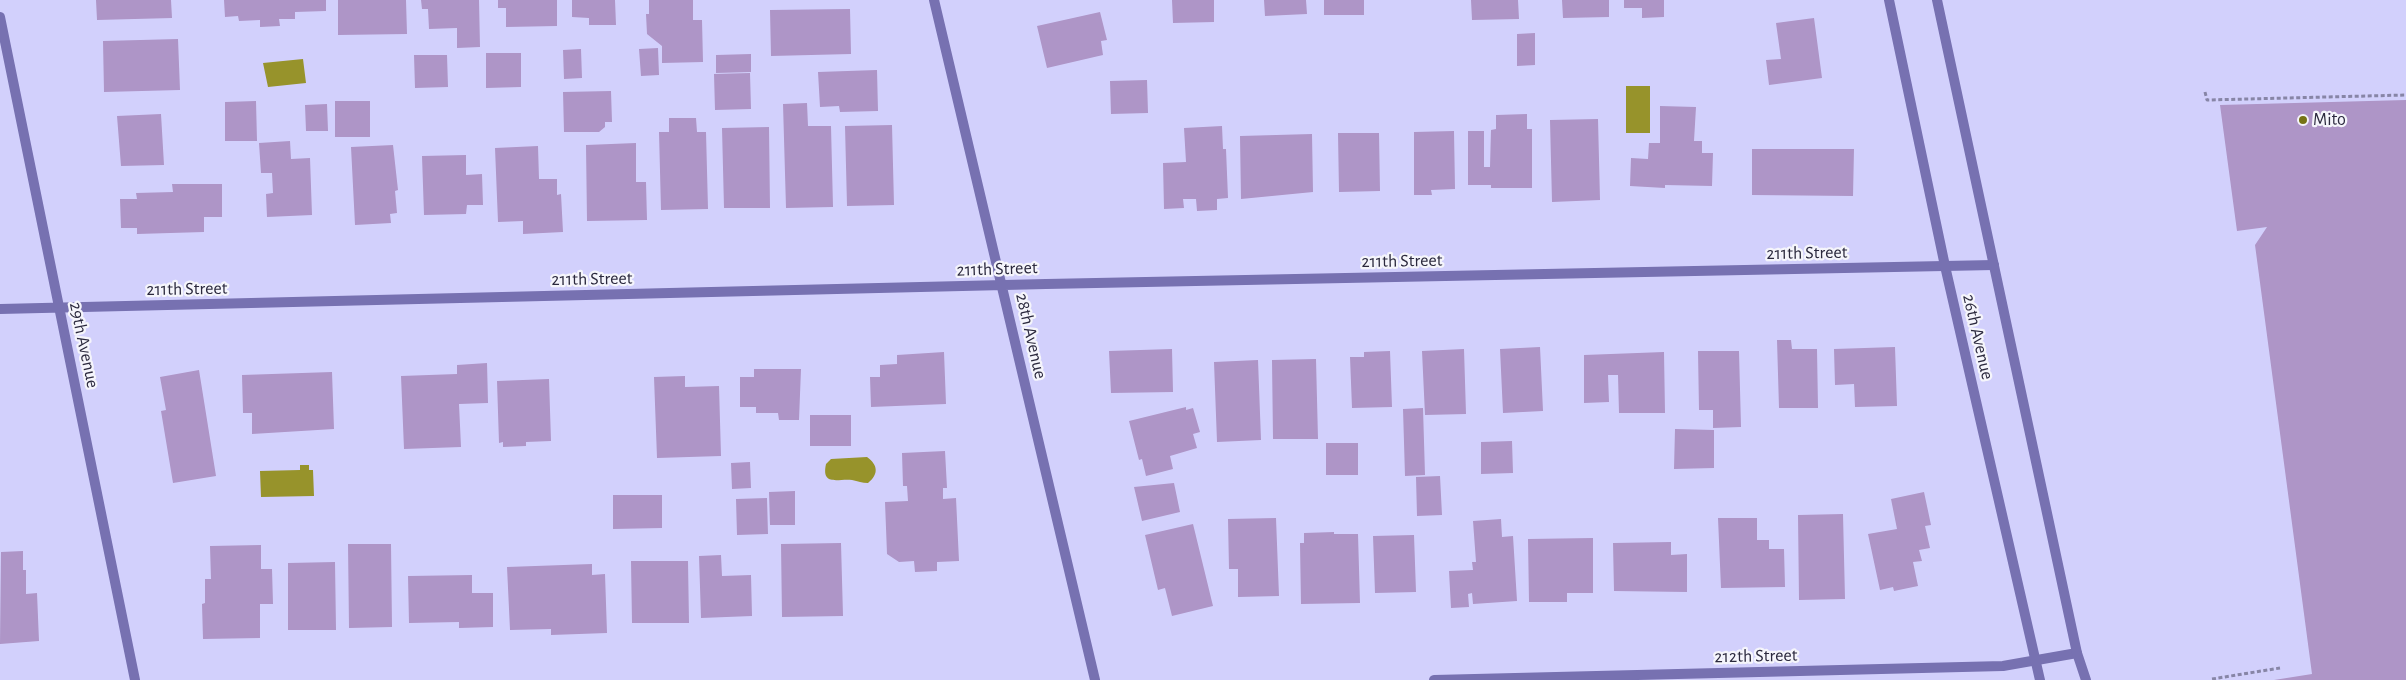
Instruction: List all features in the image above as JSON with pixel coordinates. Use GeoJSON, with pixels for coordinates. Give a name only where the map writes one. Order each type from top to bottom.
{"type":"FeatureCollection","features":[{"type":"Feature","properties":{"kind":"street","name":"28th Avenue"},"geometry":{"type":"LineString","coordinates":[[934,0],[1095,680]]}},
{"type":"Feature","properties":{"kind":"street","name":"26th Avenue"},"geometry":{"type":"LineString","coordinates":[[1889,0],[1945,266],[2040,680]]}},
{"type":"Feature","properties":{"kind":"street","name":"26th Avenue"},"geometry":{"type":"LineString","coordinates":[[1937,0],[2077,653],[2086,680]]}},
{"type":"Feature","properties":{"kind":"street","name":"29th Avenue"},"geometry":{"type":"LineString","coordinates":[[0,17],[135,680]]}},
{"type":"Feature","properties":{"kind":"street","name":"211th Street"},"geometry":{"type":"LineString","coordinates":[[0,309],[1002,285],[1994,265]]}},
{"type":"Feature","properties":{"kind":"street","name":"212th Street"},"geometry":{"type":"LineString","coordinates":[[1434,680],[2003,666],[2036,662],[2077,653]]}},
{"type":"Feature","properties":{"kind":"path"},"geometry":{"type":"LineString","coordinates":[[2205,92],[2207,100],[2406,95]]}},
{"type":"Feature","properties":{"kind":"path"},"geometry":{"type":"LineString","coordinates":[[2212,679],[2280,668]]}},
{"type":"Feature","properties":{"kind":"shaded area"},"geometry":{"type":"Polygon","coordinates":[[[303,59],[306,83],[268,87],[263,63],[303,59]]]}},
{"type":"Feature","properties":{"kind":"shaded area"},"geometry":{"type":"Polygon","coordinates":[[[1626,86],[1650,86],[1650,133],[1626,133],[1626,86]]]}},
{"type":"Feature","properties":{"kind":"shaded area"},"geometry":{"type":"Polygon","coordinates":[[[867,457],[873,463],[876,470],[872,480],[868,483],[852,480],[832,480],[826,476],[826,464],[831,459],[867,457]]]}},
{"type":"Feature","properties":{"kind":"shaded area"},"geometry":{"type":"Polygon","coordinates":[[[300,465],[309,465],[309,470],[313,470],[314,496],[261,497],[260,471],[300,470],[300,465]]]}},
{"type":"Feature","properties":{"kind":"building"},"geometry":{"type":"Polygon","coordinates":[[[96,0],[171,0],[172,18],[97,20],[96,0]]]}},
{"type":"Feature","properties":{"kind":"building"},"geometry":{"type":"Polygon","coordinates":[[[224,0],[326,0],[326,11],[295,12],[295,19],[279,19],[280,26],[260,27],[260,20],[239,21],[238,16],[225,17],[224,0]]]}},
{"type":"Feature","properties":{"kind":"building"},"geometry":{"type":"Polygon","coordinates":[[[338,0],[406,0],[407,34],[338,35],[338,0]]]}},
{"type":"Feature","properties":{"kind":"building"},"geometry":{"type":"Polygon","coordinates":[[[421,0],[479,0],[480,47],[457,48],[457,28],[429,29],[428,9],[422,9],[421,0]]]}},
{"type":"Feature","properties":{"kind":"building"},"geometry":{"type":"Polygon","coordinates":[[[498,0],[557,0],[557,26],[506,27],[506,8],[498,8],[498,0]]]}},
{"type":"Feature","properties":{"kind":"building"},"geometry":{"type":"Polygon","coordinates":[[[572,0],[615,0],[616,25],[589,25],[589,18],[572,17],[572,0]]]}},
{"type":"Feature","properties":{"kind":"building"},"geometry":{"type":"Polygon","coordinates":[[[649,0],[693,0],[693,20],[702,20],[703,62],[662,63],[662,46],[647,34],[646,14],[649,14],[649,0]]]}},
{"type":"Feature","properties":{"kind":"building"},"geometry":{"type":"Polygon","coordinates":[[[1172,0],[1214,0],[1214,22],[1173,23],[1172,0]]]}},
{"type":"Feature","properties":{"kind":"building"},"geometry":{"type":"Polygon","coordinates":[[[1264,0],[1306,0],[1307,14],[1265,16],[1264,0]]]}},
{"type":"Feature","properties":{"kind":"building"},"geometry":{"type":"Polygon","coordinates":[[[1324,0],[1364,0],[1364,15],[1324,15],[1324,0]]]}},
{"type":"Feature","properties":{"kind":"building"},"geometry":{"type":"Polygon","coordinates":[[[1471,0],[1518,0],[1519,19],[1472,20],[1471,0]]]}},
{"type":"Feature","properties":{"kind":"building"},"geometry":{"type":"Polygon","coordinates":[[[1562,0],[1609,0],[1609,17],[1563,18],[1562,0]]]}},
{"type":"Feature","properties":{"kind":"building"},"geometry":{"type":"Polygon","coordinates":[[[1624,0],[1664,0],[1664,17],[1642,18],[1642,8],[1624,8],[1624,0]]]}},
{"type":"Feature","properties":{"kind":"building"},"geometry":{"type":"Polygon","coordinates":[[[850,9],[851,54],[771,56],[770,10],[850,9]]]}},
{"type":"Feature","properties":{"kind":"building"},"geometry":{"type":"Polygon","coordinates":[[[1100,12],[1107,40],[1101,41],[1103,55],[1047,68],[1037,26],[1100,12]]]}},
{"type":"Feature","properties":{"kind":"building"},"geometry":{"type":"Polygon","coordinates":[[[1814,18],[1822,78],[1769,85],[1766,60],[1781,59],[1776,23],[1814,18]]]}},
{"type":"Feature","properties":{"kind":"building"},"geometry":{"type":"Polygon","coordinates":[[[1535,33],[1535,65],[1517,66],[1517,34],[1535,33]]]}},
{"type":"Feature","properties":{"kind":"building"},"geometry":{"type":"Polygon","coordinates":[[[178,39],[180,90],[104,92],[103,41],[178,39]]]}},
{"type":"Feature","properties":{"kind":"building"},"geometry":{"type":"Polygon","coordinates":[[[658,48],[659,75],[641,76],[639,49],[658,48]]]}},
{"type":"Feature","properties":{"kind":"building"},"geometry":{"type":"Polygon","coordinates":[[[581,49],[582,78],[564,79],[563,50],[581,49]]]}},
{"type":"Feature","properties":{"kind":"building"},"geometry":{"type":"Polygon","coordinates":[[[486,53],[521,53],[521,87],[486,88],[486,53]]]}},
{"type":"Feature","properties":{"kind":"building"},"geometry":{"type":"Polygon","coordinates":[[[751,54],[751,72],[716,73],[716,55],[751,54]]]}},
{"type":"Feature","properties":{"kind":"building"},"geometry":{"type":"Polygon","coordinates":[[[414,55],[447,55],[448,87],[415,88],[414,55]]]}},
{"type":"Feature","properties":{"kind":"building"},"geometry":{"type":"Polygon","coordinates":[[[877,70],[878,111],[840,112],[839,106],[820,107],[818,72],[877,70]]]}},
{"type":"Feature","properties":{"kind":"building"},"geometry":{"type":"Polygon","coordinates":[[[750,73],[751,109],[715,110],[714,74],[750,73]]]}},
{"type":"Feature","properties":{"kind":"building"},"geometry":{"type":"Polygon","coordinates":[[[1147,80],[1148,113],[1111,114],[1110,81],[1147,80]]]}},
{"type":"Feature","properties":{"kind":"building"},"geometry":{"type":"Polygon","coordinates":[[[611,91],[612,122],[605,122],[605,127],[599,132],[564,132],[563,92],[611,91]]]}},
{"type":"Feature","properties":{"kind":"building"},"geometry":{"type":"Polygon","coordinates":[[[2406,100],[2406,680],[2274,680],[2312,674],[2255,245],[2267,227],[2237,231],[2220,105],[2406,100]]]}},
{"type":"Feature","properties":{"kind":"building"},"geometry":{"type":"Polygon","coordinates":[[[256,101],[257,141],[225,141],[225,102],[256,101]]]}},
{"type":"Feature","properties":{"kind":"building"},"geometry":{"type":"Polygon","coordinates":[[[335,101],[370,101],[370,137],[335,137],[335,101]]]}},
{"type":"Feature","properties":{"kind":"building"},"geometry":{"type":"Polygon","coordinates":[[[807,103],[808,126],[831,126],[833,207],[786,208],[783,104],[807,103]]]}},
{"type":"Feature","properties":{"kind":"building"},"geometry":{"type":"Polygon","coordinates":[[[327,104],[328,131],[306,131],[305,105],[327,104]]]}},
{"type":"Feature","properties":{"kind":"building"},"geometry":{"type":"Polygon","coordinates":[[[1660,106],[1696,107],[1694,141],[1702,141],[1702,153],[1713,153],[1712,186],[1665,185],[1665,188],[1630,186],[1631,158],[1648,159],[1649,143],[1660,143],[1660,106]]]}},
{"type":"Feature","properties":{"kind":"building"},"geometry":{"type":"Polygon","coordinates":[[[161,114],[164,165],[121,166],[117,116],[161,114]]]}},
{"type":"Feature","properties":{"kind":"building"},"geometry":{"type":"Polygon","coordinates":[[[1527,114],[1527,129],[1532,129],[1532,188],[1491,188],[1491,185],[1468,185],[1468,131],[1484,131],[1484,167],[1490,167],[1491,130],[1496,129],[1496,115],[1527,114]]]}},
{"type":"Feature","properties":{"kind":"building"},"geometry":{"type":"Polygon","coordinates":[[[669,118],[696,118],[697,132],[706,132],[708,209],[661,210],[659,132],[669,132],[669,118]]]}},
{"type":"Feature","properties":{"kind":"building"},"geometry":{"type":"Polygon","coordinates":[[[1598,119],[1600,200],[1552,202],[1550,120],[1598,119]]]}},
{"type":"Feature","properties":{"kind":"building"},"geometry":{"type":"Polygon","coordinates":[[[892,125],[894,205],[847,206],[845,126],[892,125]]]}},
{"type":"Feature","properties":{"kind":"building"},"geometry":{"type":"Polygon","coordinates":[[[1222,126],[1223,149],[1226,149],[1228,198],[1217,199],[1217,210],[1197,211],[1196,199],[1183,199],[1184,208],[1164,209],[1163,163],[1186,162],[1184,128],[1222,126]]]}},
{"type":"Feature","properties":{"kind":"building"},"geometry":{"type":"Polygon","coordinates":[[[769,127],[770,208],[724,208],[722,128],[769,127]]]}},
{"type":"Feature","properties":{"kind":"building"},"geometry":{"type":"Polygon","coordinates":[[[1454,131],[1455,189],[1431,190],[1432,195],[1414,195],[1414,132],[1454,131]]]}},
{"type":"Feature","properties":{"kind":"building"},"geometry":{"type":"Polygon","coordinates":[[[1338,133],[1379,133],[1380,191],[1339,192],[1338,133]]]}},
{"type":"Feature","properties":{"kind":"building"},"geometry":{"type":"Polygon","coordinates":[[[1312,134],[1313,192],[1241,199],[1240,136],[1312,134]]]}},
{"type":"Feature","properties":{"kind":"building"},"geometry":{"type":"Polygon","coordinates":[[[290,141],[291,159],[310,158],[312,215],[267,217],[266,194],[273,193],[272,173],[261,173],[259,143],[290,141]]]}},
{"type":"Feature","properties":{"kind":"building"},"geometry":{"type":"Polygon","coordinates":[[[636,143],[636,182],[646,182],[647,220],[587,221],[586,145],[636,143]]]}},
{"type":"Feature","properties":{"kind":"building"},"geometry":{"type":"Polygon","coordinates":[[[393,145],[398,190],[395,191],[397,213],[390,214],[391,223],[355,225],[351,147],[393,145]]]}},
{"type":"Feature","properties":{"kind":"building"},"geometry":{"type":"Polygon","coordinates":[[[538,146],[539,179],[557,179],[557,195],[561,194],[563,232],[523,234],[523,221],[498,222],[495,148],[538,146]]]}},
{"type":"Feature","properties":{"kind":"building"},"geometry":{"type":"Polygon","coordinates":[[[1752,149],[1854,149],[1853,196],[1752,195],[1752,149]]]}},
{"type":"Feature","properties":{"kind":"building"},"geometry":{"type":"Polygon","coordinates":[[[466,155],[466,175],[482,174],[483,205],[467,205],[466,214],[424,215],[422,156],[466,155]]]}},
{"type":"Feature","properties":{"kind":"building"},"geometry":{"type":"Polygon","coordinates":[[[172,184],[222,184],[222,217],[204,217],[204,232],[137,234],[137,228],[121,228],[120,199],[137,199],[136,193],[173,192],[172,184]]]}},
{"type":"Feature","properties":{"kind":"building"},"geometry":{"type":"Polygon","coordinates":[[[1777,340],[1791,340],[1792,349],[1817,349],[1818,408],[1779,408],[1777,340]]]}},
{"type":"Feature","properties":{"kind":"building"},"geometry":{"type":"Polygon","coordinates":[[[1540,347],[1543,411],[1503,413],[1500,349],[1540,347]]]}},
{"type":"Feature","properties":{"kind":"building"},"geometry":{"type":"Polygon","coordinates":[[[1895,347],[1897,406],[1855,407],[1854,384],[1835,385],[1834,349],[1895,347]]]}},
{"type":"Feature","properties":{"kind":"building"},"geometry":{"type":"Polygon","coordinates":[[[1172,349],[1173,392],[1111,393],[1109,351],[1172,349]]]}},
{"type":"Feature","properties":{"kind":"building"},"geometry":{"type":"Polygon","coordinates":[[[1464,349],[1466,414],[1425,415],[1422,351],[1464,349]]]}},
{"type":"Feature","properties":{"kind":"building"},"geometry":{"type":"Polygon","coordinates":[[[1390,351],[1392,407],[1352,408],[1350,357],[1364,357],[1364,352],[1390,351]]]}},
{"type":"Feature","properties":{"kind":"building"},"geometry":{"type":"Polygon","coordinates":[[[1698,351],[1739,351],[1741,427],[1713,428],[1713,410],[1699,410],[1698,351]]]}},
{"type":"Feature","properties":{"kind":"building"},"geometry":{"type":"Polygon","coordinates":[[[944,352],[946,404],[871,407],[870,377],[880,377],[880,365],[897,364],[897,355],[944,352]]]}},
{"type":"Feature","properties":{"kind":"building"},"geometry":{"type":"Polygon","coordinates":[[[1664,352],[1665,413],[1619,413],[1618,375],[1608,375],[1609,402],[1584,403],[1584,355],[1664,352]]]}},
{"type":"Feature","properties":{"kind":"building"},"geometry":{"type":"Polygon","coordinates":[[[1316,359],[1318,439],[1273,439],[1272,360],[1316,359]]]}},
{"type":"Feature","properties":{"kind":"building"},"geometry":{"type":"Polygon","coordinates":[[[1258,360],[1261,440],[1217,442],[1214,362],[1258,360]]]}},
{"type":"Feature","properties":{"kind":"building"},"geometry":{"type":"Polygon","coordinates":[[[487,363],[488,403],[459,404],[461,447],[404,449],[401,376],[457,374],[457,365],[487,363]]]}},
{"type":"Feature","properties":{"kind":"building"},"geometry":{"type":"Polygon","coordinates":[[[754,369],[801,369],[799,420],[779,420],[778,413],[756,413],[756,407],[740,407],[740,377],[754,377],[754,369]]]}},
{"type":"Feature","properties":{"kind":"building"},"geometry":{"type":"Polygon","coordinates":[[[199,370],[216,476],[173,483],[161,411],[166,410],[160,377],[199,370]]]}},
{"type":"Feature","properties":{"kind":"building"},"geometry":{"type":"Polygon","coordinates":[[[332,372],[334,429],[252,434],[252,413],[243,413],[242,375],[332,372]]]}},
{"type":"Feature","properties":{"kind":"building"},"geometry":{"type":"Polygon","coordinates":[[[685,376],[685,387],[719,386],[721,456],[657,458],[654,377],[685,376]]]}},
{"type":"Feature","properties":{"kind":"building"},"geometry":{"type":"Polygon","coordinates":[[[549,379],[551,441],[526,442],[526,446],[503,447],[503,442],[499,443],[497,381],[549,379]]]}},
{"type":"Feature","properties":{"kind":"building"},"geometry":{"type":"Polygon","coordinates":[[[1186,407],[1186,410],[1193,408],[1200,432],[1193,434],[1197,448],[1170,456],[1173,469],[1146,476],[1142,459],[1139,460],[1129,421],[1186,407]]]}},
{"type":"Feature","properties":{"kind":"building"},"geometry":{"type":"Polygon","coordinates":[[[1423,408],[1425,475],[1405,476],[1403,409],[1423,408]]]}},
{"type":"Feature","properties":{"kind":"building"},"geometry":{"type":"Polygon","coordinates":[[[810,415],[851,415],[851,446],[810,446],[810,415]]]}},
{"type":"Feature","properties":{"kind":"building"},"geometry":{"type":"Polygon","coordinates":[[[1675,429],[1714,430],[1714,468],[1674,469],[1675,429]]]}},
{"type":"Feature","properties":{"kind":"building"},"geometry":{"type":"Polygon","coordinates":[[[1512,441],[1513,473],[1481,474],[1481,442],[1512,441]]]}},
{"type":"Feature","properties":{"kind":"building"},"geometry":{"type":"Polygon","coordinates":[[[1326,443],[1358,443],[1358,475],[1326,475],[1326,443]]]}},
{"type":"Feature","properties":{"kind":"building"},"geometry":{"type":"Polygon","coordinates":[[[945,451],[947,488],[943,488],[943,499],[956,498],[959,561],[937,562],[937,571],[915,572],[914,561],[899,562],[887,554],[885,502],[908,501],[907,486],[903,486],[902,453],[945,451]]]}},
{"type":"Feature","properties":{"kind":"building"},"geometry":{"type":"Polygon","coordinates":[[[750,462],[751,488],[732,489],[731,463],[750,462]]]}},
{"type":"Feature","properties":{"kind":"building"},"geometry":{"type":"Polygon","coordinates":[[[1440,476],[1442,515],[1417,516],[1416,477],[1440,476]]]}},
{"type":"Feature","properties":{"kind":"building"},"geometry":{"type":"Polygon","coordinates":[[[1174,483],[1180,512],[1142,521],[1134,487],[1174,483]]]}},
{"type":"Feature","properties":{"kind":"building"},"geometry":{"type":"Polygon","coordinates":[[[795,491],[795,525],[770,525],[769,492],[795,491]]]}},
{"type":"Feature","properties":{"kind":"building"},"geometry":{"type":"Polygon","coordinates":[[[1924,492],[1931,525],[1925,526],[1930,548],[1919,550],[1922,561],[1913,562],[1918,586],[1894,591],[1893,587],[1880,590],[1868,534],[1897,529],[1891,499],[1924,492]]]}},
{"type":"Feature","properties":{"kind":"building"},"geometry":{"type":"Polygon","coordinates":[[[613,495],[662,495],[662,528],[613,529],[613,495]]]}},
{"type":"Feature","properties":{"kind":"building"},"geometry":{"type":"Polygon","coordinates":[[[767,498],[768,534],[737,535],[736,499],[767,498]]]}},
{"type":"Feature","properties":{"kind":"building"},"geometry":{"type":"Polygon","coordinates":[[[1843,514],[1845,599],[1799,600],[1798,515],[1843,514]]]}},
{"type":"Feature","properties":{"kind":"building"},"geometry":{"type":"Polygon","coordinates":[[[1276,518],[1279,596],[1238,597],[1238,569],[1229,569],[1228,519],[1276,518]]]}},
{"type":"Feature","properties":{"kind":"building"},"geometry":{"type":"Polygon","coordinates":[[[1718,518],[1757,518],[1757,540],[1769,540],[1769,549],[1784,549],[1785,587],[1721,588],[1718,518]]]}},
{"type":"Feature","properties":{"kind":"building"},"geometry":{"type":"Polygon","coordinates":[[[1501,519],[1502,537],[1513,536],[1517,601],[1473,604],[1472,593],[1468,594],[1469,607],[1451,608],[1449,571],[1473,570],[1472,562],[1476,562],[1473,521],[1501,519]]]}},
{"type":"Feature","properties":{"kind":"building"},"geometry":{"type":"Polygon","coordinates":[[[1193,524],[1213,606],[1172,616],[1165,588],[1158,590],[1145,535],[1193,524]]]}},
{"type":"Feature","properties":{"kind":"building"},"geometry":{"type":"Polygon","coordinates":[[[1334,532],[1334,534],[1358,534],[1360,603],[1301,604],[1300,543],[1304,543],[1304,533],[1334,532]]]}},
{"type":"Feature","properties":{"kind":"building"},"geometry":{"type":"Polygon","coordinates":[[[1414,535],[1416,592],[1375,593],[1373,536],[1414,535]]]}},
{"type":"Feature","properties":{"kind":"building"},"geometry":{"type":"Polygon","coordinates":[[[1593,538],[1593,593],[1567,593],[1567,602],[1529,602],[1528,539],[1593,538]]]}},
{"type":"Feature","properties":{"kind":"building"},"geometry":{"type":"Polygon","coordinates":[[[1671,542],[1671,555],[1687,554],[1687,592],[1614,591],[1613,543],[1671,542]]]}},
{"type":"Feature","properties":{"kind":"building"},"geometry":{"type":"Polygon","coordinates":[[[841,543],[843,616],[782,617],[781,544],[841,543]]]}},
{"type":"Feature","properties":{"kind":"building"},"geometry":{"type":"Polygon","coordinates":[[[348,544],[391,544],[392,627],[349,628],[348,544]]]}},
{"type":"Feature","properties":{"kind":"building"},"geometry":{"type":"Polygon","coordinates":[[[261,545],[261,569],[272,569],[273,604],[260,604],[260,638],[203,639],[202,604],[205,603],[205,579],[211,579],[210,546],[261,545]]]}},
{"type":"Feature","properties":{"kind":"building"},"geometry":{"type":"Polygon","coordinates":[[[23,551],[23,570],[26,570],[26,594],[37,593],[39,641],[0,644],[1,552],[23,551]]]}},
{"type":"Feature","properties":{"kind":"building"},"geometry":{"type":"Polygon","coordinates":[[[721,555],[722,576],[751,575],[752,616],[701,618],[699,556],[721,555]]]}},
{"type":"Feature","properties":{"kind":"building"},"geometry":{"type":"Polygon","coordinates":[[[631,561],[688,561],[689,623],[632,623],[631,561]]]}},
{"type":"Feature","properties":{"kind":"building"},"geometry":{"type":"Polygon","coordinates":[[[335,562],[336,630],[288,630],[288,563],[335,562]]]}},
{"type":"Feature","properties":{"kind":"building"},"geometry":{"type":"Polygon","coordinates":[[[592,564],[592,575],[605,574],[607,633],[551,635],[551,629],[510,630],[507,567],[592,564]]]}},
{"type":"Feature","properties":{"kind":"building"},"geometry":{"type":"Polygon","coordinates":[[[472,575],[472,593],[493,593],[493,627],[459,628],[459,622],[409,623],[408,576],[472,575]]]}},
{"type":"Feature","properties":{"kind":"place","name":"Mito"},"geometry":{"type":"Point","coordinates":[2303,120]}}]}
